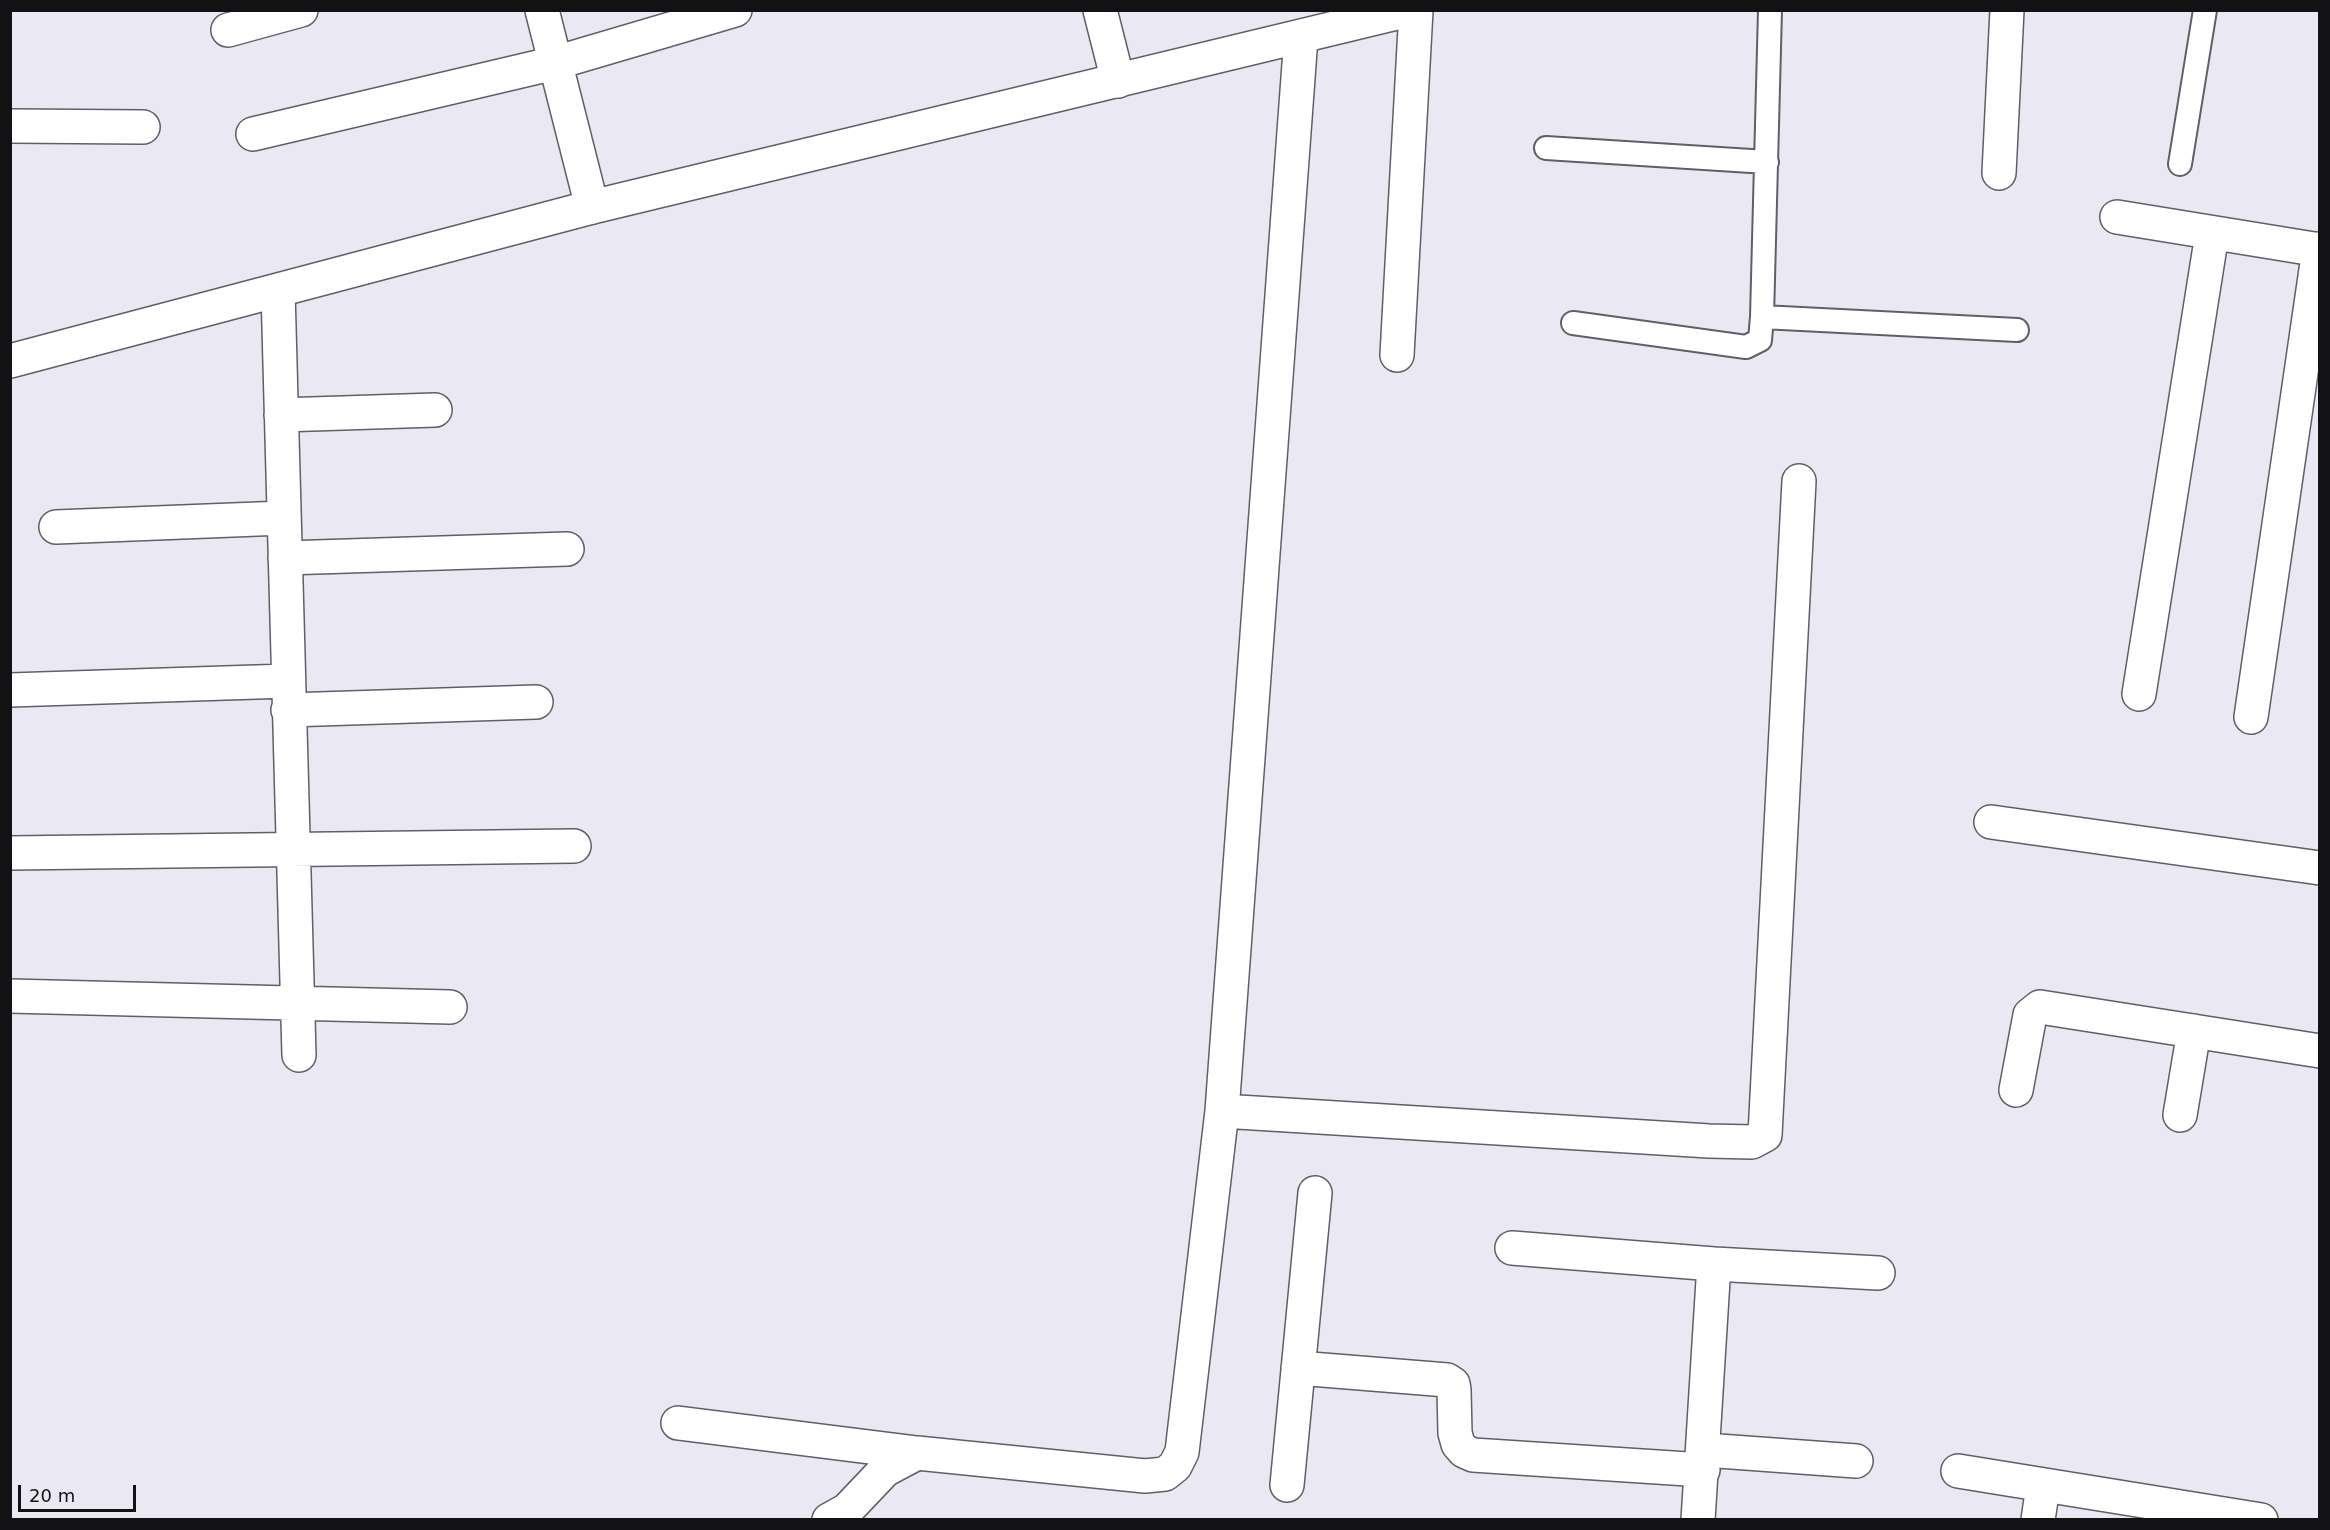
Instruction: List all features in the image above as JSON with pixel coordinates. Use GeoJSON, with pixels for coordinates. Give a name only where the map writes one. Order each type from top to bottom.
{"type":"FeatureCollection","features":[{"type":"Feature","properties":{"kind":"street"},"geometry":{"type":"LineString","coordinates":[[228,30],[301,10]]}},
{"type":"Feature","properties":{"kind":"street"},"geometry":{"type":"LineString","coordinates":[[542,10],[592,207]]}},
{"type":"Feature","properties":{"kind":"street"},"geometry":{"type":"LineString","coordinates":[[253,134],[555,63],[735,10]]}},
{"type":"Feature","properties":{"kind":"street"},"geometry":{"type":"LineString","coordinates":[[1100,10],[1118,81]]}},
{"type":"Feature","properties":{"kind":"street"},"geometry":{"type":"LineString","coordinates":[[10,362],[592,207],[1409,10]]}},
{"type":"Feature","properties":{"kind":"street"},"geometry":{"type":"LineString","coordinates":[[1397,355],[1416,10]]}},
{"type":"Feature","properties":{"kind":"street"},"geometry":{"type":"LineString","coordinates":[[1999,173],[2007,10]]}},
{"type":"Feature","properties":{"kind":"street"},"geometry":{"type":"LineString","coordinates":[[678,1423],[917,1453],[1145,1476],[1165,1474],[1175,1466],[1182,1452],[1222,1111],[1302,37]]}},
{"type":"Feature","properties":{"kind":"street"},"geometry":{"type":"LineString","coordinates":[[10,126],[142,128]]}},
{"type":"Feature","properties":{"kind":"street"},"geometry":{"type":"LineString","coordinates":[[2117,217],[2319,250],[2251,717]]}},
{"type":"Feature","properties":{"kind":"street"},"geometry":{"type":"LineString","coordinates":[[2139,694],[2211,234]]}},
{"type":"Feature","properties":{"kind":"street"},"geometry":{"type":"LineString","coordinates":[[278,291],[299,1055]]}},
{"type":"Feature","properties":{"kind":"street"},"geometry":{"type":"LineString","coordinates":[[281,415],[435,410]]}},
{"type":"Feature","properties":{"kind":"street"},"geometry":{"type":"LineString","coordinates":[[1222,1111],[1709,1141],[1752,1142],[1765,1135],[1799,481]]}},
{"type":"Feature","properties":{"kind":"street"},"geometry":{"type":"LineString","coordinates":[[56,527],[283,518]]}},
{"type":"Feature","properties":{"kind":"street"},"geometry":{"type":"LineString","coordinates":[[285,558],[567,549]]}},
{"type":"Feature","properties":{"kind":"street"},"geometry":{"type":"LineString","coordinates":[[10,690],[536,702]]}},
{"type":"Feature","properties":{"kind":"street"},"geometry":{"type":"LineString","coordinates":[[1991,822],[2319,868]]}},
{"type":"Feature","properties":{"kind":"street"},"geometry":{"type":"LineString","coordinates":[[10,853],[574,846]]}},
{"type":"Feature","properties":{"kind":"street"},"geometry":{"type":"LineString","coordinates":[[10,996],[450,1007]]}},
{"type":"Feature","properties":{"kind":"street"},"geometry":{"type":"LineString","coordinates":[[2016,1090],[2030,1015],[2040,1007],[2319,1051]]}},
{"type":"Feature","properties":{"kind":"street"},"geometry":{"type":"LineString","coordinates":[[2180,1115],[2194,1031]]}},
{"type":"Feature","properties":{"kind":"street"},"geometry":{"type":"LineString","coordinates":[[1287,1485],[1315,1193]]}},
{"type":"Feature","properties":{"kind":"street"},"geometry":{"type":"LineString","coordinates":[[1512,1248],[1714,1264],[1878,1273]]}},
{"type":"Feature","properties":{"kind":"street"},"geometry":{"type":"LineString","coordinates":[[1698,1520],[1704,1460],[1714,1264]]}},
{"type":"Feature","properties":{"kind":"street"},"geometry":{"type":"LineString","coordinates":[[1298,1368],[1447,1380],[1453,1384],[1455,1390],[1455,1433],[1458,1444],[1464,1451],[1473,1455],[1856,1461]]}},
{"type":"Feature","properties":{"kind":"street"},"geometry":{"type":"LineString","coordinates":[[829,1520],[847,1510],[885,1470],[917,1453]]}},
{"type":"Feature","properties":{"kind":"street"},"geometry":{"type":"LineString","coordinates":[[1958,1471],[2168,1512],[2261,1520]]}},
{"type":"Feature","properties":{"kind":"street"},"geometry":{"type":"LineString","coordinates":[[2038,1520],[2043,1486]]}},
{"type":"Feature","properties":{"kind":"lane"},"geometry":{"type":"LineString","coordinates":[[1574,323],[1746,347],[1760,340],[1770,10]]}},
{"type":"Feature","properties":{"kind":"lane"},"geometry":{"type":"LineString","coordinates":[[2180,164],[2205,10]]}},
{"type":"Feature","properties":{"kind":"lane"},"geometry":{"type":"LineString","coordinates":[[1546,148],[1767,162]]}},
{"type":"Feature","properties":{"kind":"lane"},"geometry":{"type":"LineString","coordinates":[[1762,317],[2017,330]]}}]}
